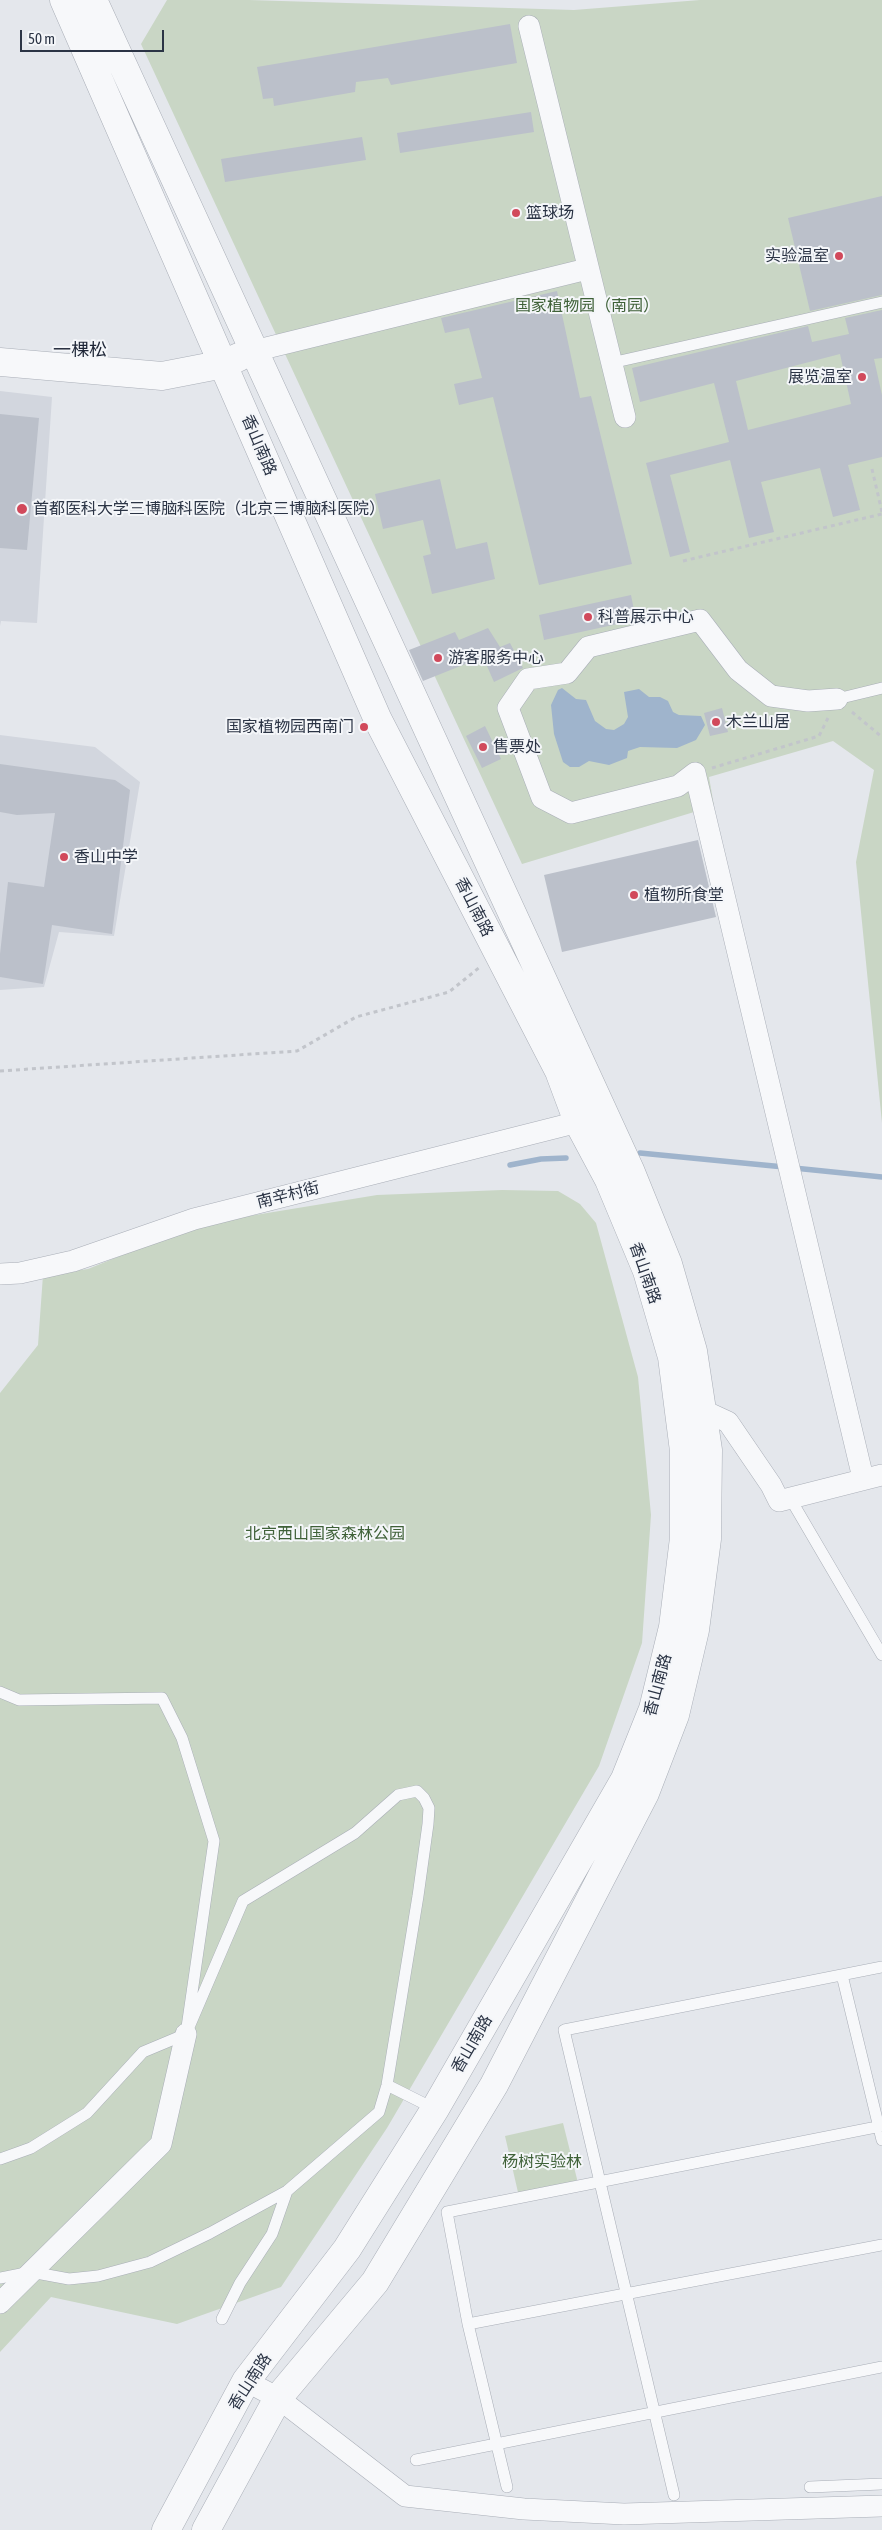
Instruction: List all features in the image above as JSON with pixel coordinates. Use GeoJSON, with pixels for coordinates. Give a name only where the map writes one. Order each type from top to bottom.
{"type":"FeatureCollection","features":[{"type":"Feature","properties":{"kind":"street","name":"香山南路"},"geometry":{"type":"LineString","coordinates":[[64,0],[378,720],[559,1071],[578,1122],[609,1180],[647,1272],[672,1357],[684,1452],[684,1538],[673,1627],[653,1708],[625,1779],[435,2109],[347,2250],[246,2381],[166,2530]]}},
{"type":"Feature","properties":{"kind":"street","name":"香山南路"},"geometry":{"type":"LineString","coordinates":[[93,0],[630,1170],[668,1264],[693,1351],[708,1450],[706,1539],[694,1630],[675,1715],[645,1793],[494,2085],[380,2273],[278,2398],[206,2530]]}},
{"type":"Feature","properties":{"kind":"street"},"geometry":{"type":"LineString","coordinates":[[108,36],[106,18],[113,0]]}},
{"type":"Feature","properties":{"kind":"street"},"geometry":{"type":"LineString","coordinates":[[529,26],[587,269],[625,417]]}},
{"type":"Feature","properties":{"kind":"street"},"geometry":{"type":"LineString","coordinates":[[0,362],[162,376],[224,364],[254,351],[587,269]]}},
{"type":"Feature","properties":{"kind":"street"},"geometry":{"type":"LineString","coordinates":[[702,1410],[728,1422],[771,1485],[779,1501],[872,1477],[784,1154],[695,773],[678,786],[572,813],[542,798],[508,708],[528,680],[567,673],[588,647],[700,620],[738,670],[771,696],[808,701],[837,699]]}},
{"type":"Feature","properties":{"kind":"street","name":"南辛村街"},"geometry":{"type":"LineString","coordinates":[[0,1274],[20,1273],[73,1261],[194,1219],[578,1122]]}},
{"type":"Feature","properties":{"kind":"street"},"geometry":{"type":"LineString","coordinates":[[0,2303],[161,2144],[186,2034]]}},
{"type":"Feature","properties":{"kind":"street"},"geometry":{"type":"LineString","coordinates":[[246,2381],[278,2398],[405,2496],[524,2509],[624,2514],[882,2506]]}},
{"type":"Feature","properties":{"kind":"lane"},"geometry":{"type":"LineString","coordinates":[[611,363],[882,302]]}},
{"type":"Feature","properties":{"kind":"lane"},"geometry":{"type":"LineString","coordinates":[[837,699],[882,688]]}},
{"type":"Feature","properties":{"kind":"lane"},"geometry":{"type":"LineString","coordinates":[[790,1498],[882,1655]]}},
{"type":"Feature","properties":{"kind":"lane"},"geometry":{"type":"LineString","coordinates":[[0,1692],[20,1700],[162,1698],[182,1738],[214,1841],[186,2034]]}},
{"type":"Feature","properties":{"kind":"lane"},"geometry":{"type":"LineString","coordinates":[[0,2159],[30,2148],[87,2113],[143,2052],[186,2034],[243,1901],[355,1833],[398,1796],[417,1791],[424,1798],[428,1808],[428,1824],[387,2085],[379,2112],[287,2191],[210,2233],[150,2262],[98,2276],[69,2278],[31,2272],[0,2278]]}},
{"type":"Feature","properties":{"kind":"lane"},"geometry":{"type":"LineString","coordinates":[[674,2496],[564,2030],[882,1967]]}},
{"type":"Feature","properties":{"kind":"lane"},"geometry":{"type":"LineString","coordinates":[[842,1975],[882,2140]]}},
{"type":"Feature","properties":{"kind":"lane"},"geometry":{"type":"LineString","coordinates":[[387,2085],[435,2109]]}},
{"type":"Feature","properties":{"kind":"lane"},"geometry":{"type":"LineString","coordinates":[[507,2487],[468,2324],[447,2212],[880,2127]]}},
{"type":"Feature","properties":{"kind":"lane"},"geometry":{"type":"LineString","coordinates":[[222,2319],[240,2283],[272,2234],[287,2191]]}},
{"type":"Feature","properties":{"kind":"lane"},"geometry":{"type":"LineString","coordinates":[[468,2324],[882,2245]]}},
{"type":"Feature","properties":{"kind":"lane"},"geometry":{"type":"LineString","coordinates":[[416,2460],[882,2367]]}},
{"type":"Feature","properties":{"kind":"lane"},"geometry":{"type":"LineString","coordinates":[[810,2487],[882,2484]]}},
{"type":"Feature","properties":{"kind":"path"},"geometry":{"type":"LineString","coordinates":[[683,561],[882,513],[872,469]]}},
{"type":"Feature","properties":{"kind":"path"},"geometry":{"type":"LineString","coordinates":[[695,773],[819,736],[837,699],[882,737]]}},
{"type":"Feature","properties":{"kind":"path"},"geometry":{"type":"LineString","coordinates":[[0,1072],[296,1051],[356,1017],[449,992],[498,952]]}},
{"type":"Feature","properties":{"kind":"shaded area","name":"首都医科大学三博脑科医院（北京三博脑科医院）"},"geometry":{"type":"Polygon","coordinates":[[[0,391],[52,397],[37,623],[1,621],[0,626],[0,391]]]}},
{"type":"Feature","properties":{"kind":"shaded area","name":"香山中学"},"geometry":{"type":"Polygon","coordinates":[[[0,735],[95,747],[140,782],[114,936],[59,932],[44,987],[0,990],[0,735]]]}},
{"type":"Feature","properties":{"kind":"green space","name":"国家植物园（南园）"},"geometry":{"type":"Polygon","coordinates":[[[167,0],[249,0],[574,10],[700,0],[882,0],[882,1123],[856,862],[874,770],[833,741],[709,777],[714,806],[522,864],[141,44],[167,0]]]}},
{"type":"Feature","properties":{"kind":"green space","name":"北京西山国家森林公园"},"geometry":{"type":"Polygon","coordinates":[[[502,1190],[558,1191],[580,1204],[596,1223],[638,1377],[651,1515],[642,1643],[599,1766],[387,2128],[281,2287],[177,2324],[51,2297],[0,2352],[0,1393],[38,1345],[43,1275],[88,1269],[137,1249],[210,1224],[243,1217],[377,1195],[502,1190]]]}},
{"type":"Feature","properties":{"kind":"green space","name":"杨树实验林"},"geometry":{"type":"Polygon","coordinates":[[[563,2123],[579,2187],[520,2201],[505,2136],[563,2123]]]}},
{"type":"Feature","properties":{"kind":"water"},"geometry":{"type":"Polygon","coordinates":[[[562,688],[576,699],[586,700],[595,721],[606,729],[614,730],[624,724],[628,717],[624,692],[639,689],[649,697],[660,697],[668,701],[673,712],[679,715],[701,716],[705,725],[696,740],[677,748],[640,747],[628,751],[627,758],[609,765],[589,761],[579,767],[570,767],[563,762],[554,734],[551,705],[558,690],[562,688]]]}},
{"type":"Feature","properties":{"kind":"building"},"geometry":{"type":"Polygon","coordinates":[[[510,24],[517,63],[391,85],[388,78],[356,82],[355,92],[274,106],[273,98],[263,99],[257,67],[510,24]]]}},
{"type":"Feature","properties":{"kind":"building"},"geometry":{"type":"Polygon","coordinates":[[[531,112],[534,132],[400,153],[397,133],[531,112]]]}},
{"type":"Feature","properties":{"kind":"building"},"geometry":{"type":"Polygon","coordinates":[[[362,137],[366,160],[225,182],[221,159],[362,137]]]}},
{"type":"Feature","properties":{"kind":"building","name":"实验温室"},"geometry":{"type":"Polygon","coordinates":[[[882,196],[882,295],[810,311],[788,218],[882,196]]]}},
{"type":"Feature","properties":{"kind":"building"},"geometry":{"type":"Polygon","coordinates":[[[557,291],[580,398],[591,396],[632,564],[539,585],[493,397],[459,405],[454,384],[482,378],[469,328],[445,333],[441,318],[557,291]]]}},
{"type":"Feature","properties":{"kind":"building"},"geometry":{"type":"Polygon","coordinates":[[[882,310],[882,358],[874,359],[882,395],[882,457],[848,465],[860,510],[833,517],[820,468],[761,482],[774,532],[749,538],[730,460],[670,475],[690,552],[670,557],[646,463],[729,442],[714,383],[640,402],[632,368],[808,326],[812,342],[849,334],[845,318],[882,310]],[[840,354],[736,381],[748,430],[851,404],[840,354]]]}},
{"type":"Feature","properties":{"kind":"building"},"geometry":{"type":"Polygon","coordinates":[[[0,414],[39,418],[27,550],[0,548],[0,414]]]}},
{"type":"Feature","properties":{"kind":"building"},"geometry":{"type":"Polygon","coordinates":[[[440,479],[456,549],[487,542],[495,579],[432,594],[423,556],[431,554],[423,520],[383,529],[375,494],[440,479]]]}},
{"type":"Feature","properties":{"kind":"building","name":"科普展示中心"},"geometry":{"type":"Polygon","coordinates":[[[631,595],[636,620],[544,640],[539,615],[631,595]]]}},
{"type":"Feature","properties":{"kind":"building","name":"游客服务中心"},"geometry":{"type":"Polygon","coordinates":[[[488,628],[500,647],[510,643],[523,668],[494,682],[483,657],[423,681],[409,650],[455,632],[459,640],[488,628]]]}},
{"type":"Feature","properties":{"kind":"building","name":"木兰山居"},"geometry":{"type":"Polygon","coordinates":[[[722,708],[728,732],[710,736],[704,713],[722,708]]]}},
{"type":"Feature","properties":{"kind":"building","name":"售票处"},"geometry":{"type":"Polygon","coordinates":[[[485,726],[501,759],[482,768],[466,736],[485,726]]]}},
{"type":"Feature","properties":{"kind":"building","name":"香山中学"},"geometry":{"type":"Polygon","coordinates":[[[0,764],[115,780],[130,790],[112,934],[52,925],[43,984],[0,977],[0,954],[8,882],[44,887],[55,813],[17,815],[0,812],[0,764]]]}},
{"type":"Feature","properties":{"kind":"building","name":"植物所食堂"},"geometry":{"type":"Polygon","coordinates":[[[698,840],[716,917],[562,952],[544,875],[698,840]]]}},
{"type":"Feature","properties":{"kind":"waterway"},"geometry":{"type":"LineString","coordinates":[[640,1153],[784,1167]]}},
{"type":"Feature","properties":{"kind":"waterway"},"geometry":{"type":"LineString","coordinates":[[510,1165],[541,1159],[566,1158]]}},
{"type":"Feature","properties":{"kind":"waterway"},"geometry":{"type":"LineString","coordinates":[[794,1168],[882,1177]]}},
{"type":"Feature","properties":{"kind":"place","name":"篮球场"},"geometry":{"type":"Point","coordinates":[516,213]}},
{"type":"Feature","properties":{"kind":"place","name":"实验温室"},"geometry":{"type":"Point","coordinates":[839,256]}},
{"type":"Feature","properties":{"kind":"place","name":"展览温室"},"geometry":{"type":"Point","coordinates":[862,377]}},
{"type":"Feature","properties":{"kind":"place","name":"首都医科大学三博脑科医院（北京三博脑科医院）"},"geometry":{"type":"Point","coordinates":[22,509]}},
{"type":"Feature","properties":{"kind":"place","name":"科普展示中心"},"geometry":{"type":"Point","coordinates":[588,617]}},
{"type":"Feature","properties":{"kind":"place","name":"游客服务中心"},"geometry":{"type":"Point","coordinates":[438,658]}},
{"type":"Feature","properties":{"kind":"place","name":"木兰山居"},"geometry":{"type":"Point","coordinates":[716,722]}},
{"type":"Feature","properties":{"kind":"place","name":"国家植物园西南门"},"geometry":{"type":"Point","coordinates":[364,727]}},
{"type":"Feature","properties":{"kind":"place","name":"售票处"},"geometry":{"type":"Point","coordinates":[483,747]}},
{"type":"Feature","properties":{"kind":"place","name":"香山中学"},"geometry":{"type":"Point","coordinates":[64,857]}},
{"type":"Feature","properties":{"kind":"place","name":"植物所食堂"},"geometry":{"type":"Point","coordinates":[634,895]}},
{"type":"Feature","properties":{"kind":"district","name":"一棵松"},"geometry":{"type":"Point","coordinates":[80,350]}}]}
